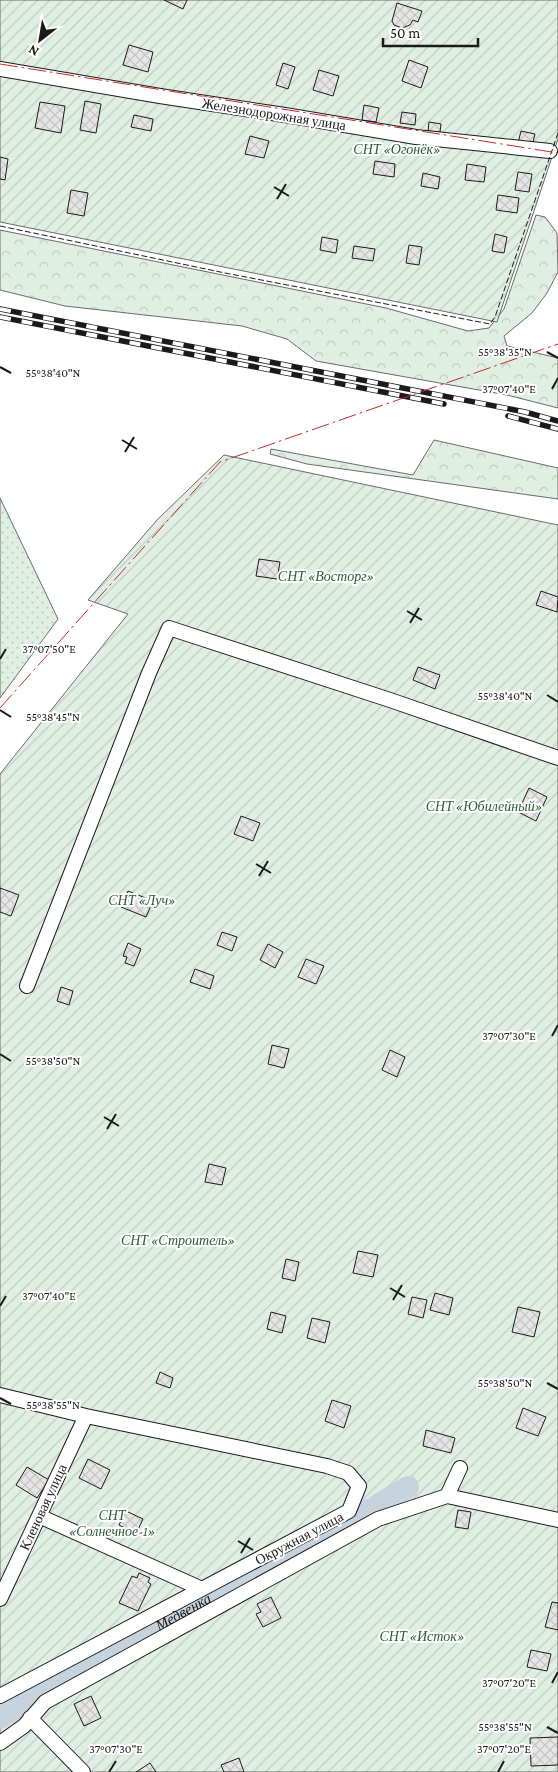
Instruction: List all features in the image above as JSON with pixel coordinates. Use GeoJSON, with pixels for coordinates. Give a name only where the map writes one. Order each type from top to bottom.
{"type":"FeatureCollection","features":[{"type":"Feature","properties":{"kind":"street","name":"Железнодорожная улица"},"geometry":{"type":"LineString","coordinates":[[0,69],[416,137],[550,151]]}},
{"type":"Feature","properties":{"kind":"street"},"geometry":{"type":"LineString","coordinates":[[27,986],[149,673],[169,628],[423,711],[558,758]]}},
{"type":"Feature","properties":{"kind":"street","name":"Окружная улица"},"geometry":{"type":"LineString","coordinates":[[0,1394],[86,1416],[327,1466],[348,1473],[359,1486],[349,1511],[0,1696]]}},
{"type":"Feature","properties":{"kind":"street","name":"Кленовая улица"},"geometry":{"type":"LineString","coordinates":[[0,1599],[86,1416]]}},
{"type":"Feature","properties":{"kind":"street"},"geometry":{"type":"LineString","coordinates":[[447,1496],[460,1468]]}},
{"type":"Feature","properties":{"kind":"street"},"geometry":{"type":"LineString","coordinates":[[0,1743],[24,1726],[45,1702],[378,1519],[447,1496],[558,1520]]}},
{"type":"Feature","properties":{"kind":"street"},"geometry":{"type":"LineString","coordinates":[[39,1516],[202,1589]]}},
{"type":"Feature","properties":{"kind":"street"},"geometry":{"type":"LineString","coordinates":[[30,1718],[83,1772]]}},
{"type":"Feature","properties":{"kind":"green space","name":"СНТ «Огонёк»"},"geometry":{"type":"Polygon","coordinates":[[[0,0],[558,0],[558,139],[497,322],[0,222],[0,0]]]}},
{"type":"Feature","properties":{"kind":"green space"},"geometry":{"type":"Polygon","coordinates":[[[536,215],[545,217],[557,233],[558,272],[547,293],[532,313],[504,336],[507,346],[558,358],[558,408],[507,395],[316,361],[287,339],[242,326],[65,306],[0,290],[0,230],[386,308],[468,331],[489,328],[504,309],[536,215]]]}},
{"type":"Feature","properties":{"kind":"green space"},"geometry":{"type":"Polygon","coordinates":[[[434,440],[558,468],[558,499],[307,464],[270,454],[271,449],[413,475],[434,440]]]}},
{"type":"Feature","properties":{"kind":"green space"},"geometry":{"type":"Polygon","coordinates":[[[224,455],[558,525],[558,1772],[0,1772],[0,774],[128,614],[88,600],[157,520],[224,455]]]}},
{"type":"Feature","properties":{"kind":"green space"},"geometry":{"type":"Polygon","coordinates":[[[0,498],[58,619],[0,698],[0,498]]]}},
{"type":"Feature","properties":{"kind":"building"},"geometry":{"type":"Polygon","coordinates":[[[164,0],[187,0],[183,9],[164,0]]]}},
{"type":"Feature","properties":{"kind":"building"},"geometry":{"type":"Polygon","coordinates":[[[397,3],[422,11],[418,22],[413,20],[410,25],[402,28],[394,25],[392,21],[397,3]]]}},
{"type":"Feature","properties":{"kind":"building"},"geometry":{"type":"Polygon","coordinates":[[[129,45],[153,52],[148,72],[123,65],[129,45]]]}},
{"type":"Feature","properties":{"kind":"building"},"geometry":{"type":"Polygon","coordinates":[[[409,60],[428,67],[421,88],[402,81],[409,60]]]}},
{"type":"Feature","properties":{"kind":"building"},"geometry":{"type":"Polygon","coordinates":[[[283,63],[295,67],[288,89],[276,85],[283,63]]]}},
{"type":"Feature","properties":{"kind":"building"},"geometry":{"type":"Polygon","coordinates":[[[319,70],[339,76],[333,96],[313,90],[319,70]]]}},
{"type":"Feature","properties":{"kind":"building"},"geometry":{"type":"Polygon","coordinates":[[[85,101],[101,104],[96,133],[80,130],[85,101]]]}},
{"type":"Feature","properties":{"kind":"building"},"geometry":{"type":"Polygon","coordinates":[[[40,102],[65,106],[61,133],[35,128],[40,102]]]}},
{"type":"Feature","properties":{"kind":"building"},"geometry":{"type":"Polygon","coordinates":[[[364,105],[379,108],[376,122],[362,120],[364,105]]]}},
{"type":"Feature","properties":{"kind":"building"},"geometry":{"type":"Polygon","coordinates":[[[402,112],[416,114],[415,125],[400,123],[402,112]]]}},
{"type":"Feature","properties":{"kind":"building"},"geometry":{"type":"Polygon","coordinates":[[[134,115],[153,119],[151,131],[131,127],[134,115]]]}},
{"type":"Feature","properties":{"kind":"building"},"geometry":{"type":"Polygon","coordinates":[[[429,122],[441,124],[440,132],[428,131],[429,122]]]}},
{"type":"Feature","properties":{"kind":"building"},"geometry":{"type":"Polygon","coordinates":[[[521,131],[535,134],[532,146],[518,143],[521,131]]]}},
{"type":"Feature","properties":{"kind":"building"},"geometry":{"type":"Polygon","coordinates":[[[250,136],[269,141],[264,158],[245,154],[250,136]]]}},
{"type":"Feature","properties":{"kind":"building"},"geometry":{"type":"Polygon","coordinates":[[[0,157],[8,159],[5,180],[0,179],[0,157]]]}},
{"type":"Feature","properties":{"kind":"building"},"geometry":{"type":"Polygon","coordinates":[[[375,161],[395,164],[394,177],[373,174],[375,161]]]}},
{"type":"Feature","properties":{"kind":"building"},"geometry":{"type":"Polygon","coordinates":[[[467,164],[486,167],[484,182],[465,180],[467,164]]]}},
{"type":"Feature","properties":{"kind":"building"},"geometry":{"type":"Polygon","coordinates":[[[518,172],[532,174],[529,192],[515,190],[518,172]]]}},
{"type":"Feature","properties":{"kind":"building"},"geometry":{"type":"Polygon","coordinates":[[[423,173],[440,177],[438,189],[421,186],[423,173]]]}},
{"type":"Feature","properties":{"kind":"building"},"geometry":{"type":"Polygon","coordinates":[[[71,190],[88,193],[84,216],[67,213],[71,190]]]}},
{"type":"Feature","properties":{"kind":"building"},"geometry":{"type":"Polygon","coordinates":[[[498,195],[519,198],[517,213],[496,210],[498,195]]]}},
{"type":"Feature","properties":{"kind":"building"},"geometry":{"type":"Polygon","coordinates":[[[495,234],[507,237],[504,253],[492,251],[495,234]]]}},
{"type":"Feature","properties":{"kind":"building"},"geometry":{"type":"Polygon","coordinates":[[[322,237],[338,240],[336,253],[320,250],[322,237]]]}},
{"type":"Feature","properties":{"kind":"building"},"geometry":{"type":"Polygon","coordinates":[[[409,245],[422,247],[419,265],[406,263],[409,245]]]}},
{"type":"Feature","properties":{"kind":"building"},"geometry":{"type":"Polygon","coordinates":[[[354,246],[375,249],[373,261],[352,258],[354,246]]]}},
{"type":"Feature","properties":{"kind":"building"},"geometry":{"type":"Polygon","coordinates":[[[259,559],[280,562],[277,579],[256,576],[259,559]]]}},
{"type":"Feature","properties":{"kind":"building"},"geometry":{"type":"Polygon","coordinates":[[[541,591],[558,597],[557,612],[536,605],[541,591]]]}},
{"type":"Feature","properties":{"kind":"building"},"geometry":{"type":"Polygon","coordinates":[[[418,667],[440,675],[435,689],[413,680],[418,667]]]}},
{"type":"Feature","properties":{"kind":"building"},"geometry":{"type":"Polygon","coordinates":[[[529,788],[547,797],[536,821],[518,812],[529,788]]]}},
{"type":"Feature","properties":{"kind":"building"},"geometry":{"type":"Polygon","coordinates":[[[241,816],[260,823],[253,841],[234,834],[241,816]]]}},
{"type":"Feature","properties":{"kind":"building"},"geometry":{"type":"Polygon","coordinates":[[[0,888],[19,895],[11,916],[0,912],[0,888]]]}},
{"type":"Feature","properties":{"kind":"building"},"geometry":{"type":"Polygon","coordinates":[[[128,891],[153,901],[146,917],[121,907],[128,891]]]}},
{"type":"Feature","properties":{"kind":"building"},"geometry":{"type":"Polygon","coordinates":[[[222,932],[237,937],[232,951],[217,945],[222,932]]]}},
{"type":"Feature","properties":{"kind":"building"},"geometry":{"type":"Polygon","coordinates":[[[128,943],[141,949],[134,966],[125,963],[127,957],[123,956],[128,943]]]}},
{"type":"Feature","properties":{"kind":"building"},"geometry":{"type":"Polygon","coordinates":[[[268,944],[283,952],[275,968],[260,960],[268,944]]]}},
{"type":"Feature","properties":{"kind":"building"},"geometry":{"type":"Polygon","coordinates":[[[306,959],[324,966],[316,984],[298,977],[306,959]]]}},
{"type":"Feature","properties":{"kind":"building"},"geometry":{"type":"Polygon","coordinates":[[[195,969],[214,976],[210,989],[190,982],[195,969]]]}},
{"type":"Feature","properties":{"kind":"building"},"geometry":{"type":"Polygon","coordinates":[[[61,987],[73,991],[69,1005],[57,1001],[61,987]]]}},
{"type":"Feature","properties":{"kind":"building"},"geometry":{"type":"Polygon","coordinates":[[[272,1045],[289,1049],[284,1068],[268,1064],[272,1045]]]}},
{"type":"Feature","properties":{"kind":"building"},"geometry":{"type":"Polygon","coordinates":[[[390,1050],[405,1057],[397,1077],[382,1070],[390,1050]]]}},
{"type":"Feature","properties":{"kind":"building"},"geometry":{"type":"Polygon","coordinates":[[[209,1164],[226,1168],[222,1185],[205,1182],[209,1164]]]}},
{"type":"Feature","properties":{"kind":"building"},"geometry":{"type":"Polygon","coordinates":[[[358,1251],[378,1255],[373,1277],[353,1273],[358,1251]]]}},
{"type":"Feature","properties":{"kind":"building"},"geometry":{"type":"Polygon","coordinates":[[[286,1259],[299,1262],[295,1281],[282,1278],[286,1259]]]}},
{"type":"Feature","properties":{"kind":"building"},"geometry":{"type":"Polygon","coordinates":[[[435,1293],[453,1298],[449,1315],[430,1310],[435,1293]]]}},
{"type":"Feature","properties":{"kind":"building"},"geometry":{"type":"Polygon","coordinates":[[[412,1297],[427,1300],[423,1318],[408,1314],[412,1297]]]}},
{"type":"Feature","properties":{"kind":"building"},"geometry":{"type":"Polygon","coordinates":[[[518,1307],[540,1312],[534,1337],[512,1332],[518,1307]]]}},
{"type":"Feature","properties":{"kind":"building"},"geometry":{"type":"Polygon","coordinates":[[[271,1312],[286,1316],[282,1333],[267,1329],[271,1312]]]}},
{"type":"Feature","properties":{"kind":"building"},"geometry":{"type":"Polygon","coordinates":[[[312,1318],[330,1322],[325,1343],[307,1338],[312,1318]]]}},
{"type":"Feature","properties":{"kind":"building"},"geometry":{"type":"Polygon","coordinates":[[[160,1372],[173,1378],[170,1388],[156,1383],[160,1372]]]}},
{"type":"Feature","properties":{"kind":"building"},"geometry":{"type":"Polygon","coordinates":[[[332,1400],[351,1406],[344,1428],[325,1421],[332,1400]]]}},
{"type":"Feature","properties":{"kind":"building"},"geometry":{"type":"Polygon","coordinates":[[[523,1408],[546,1417],[538,1436],[516,1428],[523,1408]]]}},
{"type":"Feature","properties":{"kind":"building"},"geometry":{"type":"Polygon","coordinates":[[[426,1430],[455,1438],[451,1453],[423,1446],[426,1430]]]}},
{"type":"Feature","properties":{"kind":"building"},"geometry":{"type":"Polygon","coordinates":[[[88,1459],[110,1470],[101,1489],[79,1478],[88,1459]]]}},
{"type":"Feature","properties":{"kind":"building"},"geometry":{"type":"Polygon","coordinates":[[[27,1467],[49,1480],[37,1498],[16,1485],[27,1467]]]}},
{"type":"Feature","properties":{"kind":"building"},"geometry":{"type":"Polygon","coordinates":[[[458,1510],[471,1512],[468,1529],[455,1527],[458,1510]]]}},
{"type":"Feature","properties":{"kind":"building"},"geometry":{"type":"Polygon","coordinates":[[[126,1511],[143,1519],[136,1534],[119,1525],[126,1511]]]}},
{"type":"Feature","properties":{"kind":"building"},"geometry":{"type":"Polygon","coordinates":[[[139,1573],[150,1578],[148,1582],[151,1584],[138,1611],[119,1603],[132,1576],[137,1578],[139,1573]]]}},
{"type":"Feature","properties":{"kind":"building"},"geometry":{"type":"Polygon","coordinates":[[[271,1597],[281,1618],[263,1627],[256,1614],[261,1612],[257,1604],[271,1597]]]}},
{"type":"Feature","properties":{"kind":"building"},"geometry":{"type":"Polygon","coordinates":[[[552,1602],[558,1603],[558,1630],[545,1627],[552,1602]]]}},
{"type":"Feature","properties":{"kind":"building"},"geometry":{"type":"Polygon","coordinates":[[[531,1650],[551,1654],[547,1671],[527,1667],[531,1650]]]}},
{"type":"Feature","properties":{"kind":"building"},"geometry":{"type":"Polygon","coordinates":[[[91,1696],[101,1718],[84,1726],[74,1704],[91,1696]]]}},
{"type":"Feature","properties":{"kind":"building"},"geometry":{"type":"Polygon","coordinates":[[[558,1737],[558,1765],[531,1766],[530,1738],[558,1737]]]}},
{"type":"Feature","properties":{"kind":"building"},"geometry":{"type":"Polygon","coordinates":[[[239,1758],[244,1772],[224,1772],[221,1765],[239,1758]]]}},
{"type":"Feature","properties":{"kind":"building"},"geometry":{"type":"Polygon","coordinates":[[[150,1763],[156,1772],[136,1772],[150,1763]]]}},
{"type":"Feature","properties":{"kind":"waterway","name":"Медвенка"},"geometry":{"type":"LineString","coordinates":[[378,1505],[408,1487]]}},
{"type":"Feature","properties":{"kind":"waterway","name":"Медвенка"},"geometry":{"type":"LineString","coordinates":[[0,1718],[37,1692],[369,1510]]}},
{"type":"Feature","properties":{"kind":"railway"},"geometry":{"type":"LineString","coordinates":[[0,309],[525,412],[558,421]]}},
{"type":"Feature","properties":{"kind":"railway"},"geometry":{"type":"LineString","coordinates":[[0,317],[444,404]]}},
{"type":"Feature","properties":{"kind":"railway"},"geometry":{"type":"LineString","coordinates":[[508,416],[558,429]]}},
{"type":"Feature","properties":{"kind":"fence"},"geometry":{"type":"LineString","coordinates":[[0,226],[225,273],[490,324],[495,317],[558,133]]}},
{"type":"Feature","properties":{"kind":"power"},"geometry":{"type":"LineString","coordinates":[[0,64],[558,153]]}},
{"type":"Feature","properties":{"kind":"power"},"geometry":{"type":"LineString","coordinates":[[0,708],[220,462],[558,344]]}},
{"type":"Feature","properties":{"kind":"park label","name":"СНТ «Восторг»"},"geometry":{"type":"Point","coordinates":[326,576]}},
{"type":"Feature","properties":{"kind":"park label","name":"СНТ «Юбилейный»"},"geometry":{"type":"Point","coordinates":[484,806]}},
{"type":"Feature","properties":{"kind":"park label","name":"СНТ «Луч»"},"geometry":{"type":"Point","coordinates":[142,900]}},
{"type":"Feature","properties":{"kind":"park label","name":"СНТ «Строитель»"},"geometry":{"type":"Point","coordinates":[178,1240]}},
{"type":"Feature","properties":{"kind":"park label","name":"СНТ «Солнечное-1»"},"geometry":{"type":"Point","coordinates":[112,1524]}},
{"type":"Feature","properties":{"kind":"park label","name":"СНТ «Исток»"},"geometry":{"type":"Point","coordinates":[422,1636]}}]}
